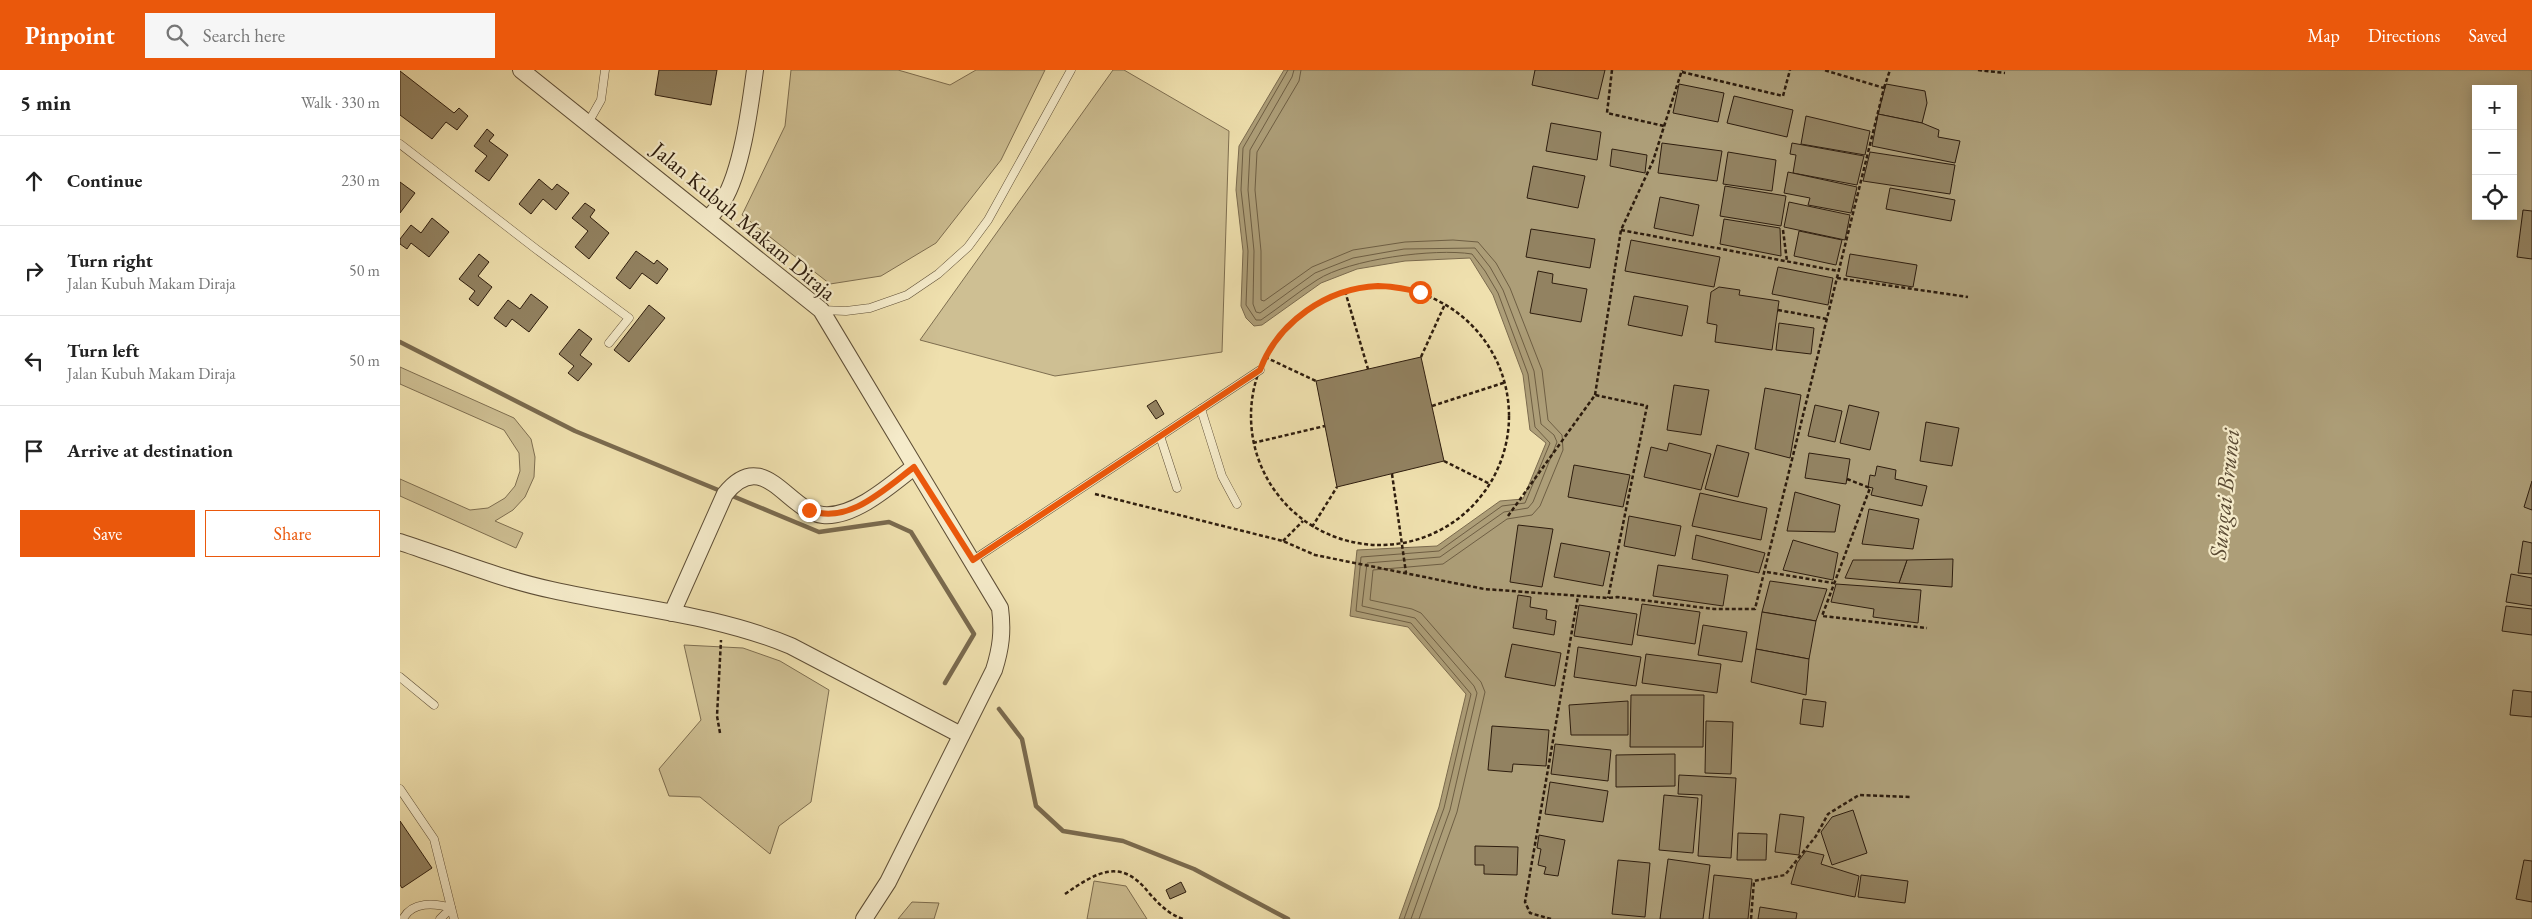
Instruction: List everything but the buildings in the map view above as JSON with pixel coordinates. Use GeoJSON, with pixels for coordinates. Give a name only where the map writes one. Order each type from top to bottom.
{"type":"FeatureCollection","features":[{"type":"Feature","properties":{"kind":"street","name":"Jalan Kubuh Makam Diraja"},"geometry":{"type":"LineString","coordinates":[[521,70],[821,310],[914,467],[973,560],[1000,608],[1001,648],[994,670],[888,882],[864,919]]}},
{"type":"Feature","properties":{"kind":"street"},"geometry":{"type":"LineString","coordinates":[[708,219],[723,201],[732,181],[739,157],[756,70]]}},
{"type":"Feature","properties":{"kind":"street"},"geometry":{"type":"LineString","coordinates":[[672,613],[725,494],[732,484],[743,478],[755,476],[766,478],[809,510],[822,515],[837,514],[851,509],[881,492],[914,467]]}},
{"type":"Feature","properties":{"kind":"street"},"geometry":{"type":"LineString","coordinates":[[400,542],[551,590],[722,623],[766,635],[791,646],[961,735]]}},
{"type":"Feature","properties":{"kind":"lane"},"geometry":{"type":"LineString","coordinates":[[588,123],[600,100],[606,70]]}},
{"type":"Feature","properties":{"kind":"lane"},"geometry":{"type":"LineString","coordinates":[[821,310],[846,311],[870,308],[907,295],[938,274],[968,247],[988,220],[1071,70]]}},
{"type":"Feature","properties":{"kind":"lane"},"geometry":{"type":"LineString","coordinates":[[400,144],[629,318],[609,343]]}},
{"type":"Feature","properties":{"kind":"lane"},"geometry":{"type":"LineString","coordinates":[[973,560],[1260,370]]}},
{"type":"Feature","properties":{"kind":"lane"},"geometry":{"type":"LineString","coordinates":[[1200,409],[1216,460],[1237,504]]}},
{"type":"Feature","properties":{"kind":"lane"},"geometry":{"type":"LineString","coordinates":[[1160,436],[1177,488]]}},
{"type":"Feature","properties":{"kind":"lane"},"geometry":{"type":"LineString","coordinates":[[400,677],[434,705]]}},
{"type":"Feature","properties":{"kind":"lane"},"geometry":{"type":"LineString","coordinates":[[400,789],[434,838],[454,919]]}},
{"type":"Feature","properties":{"kind":"lane"},"geometry":{"type":"LineString","coordinates":[[403,919],[405,915],[420,906],[433,902],[451,908]]}},
{"type":"Feature","properties":{"kind":"lane"},"geometry":{"type":"LineString","coordinates":[[440,919],[451,908]]}},
{"type":"Feature","properties":{"kind":"path"},"geometry":{"type":"LineString","coordinates":[[1612,70],[1607,113],[1664,126]]}},
{"type":"Feature","properties":{"kind":"path"},"geometry":{"type":"LineString","coordinates":[[1508,516],[1595,395],[1621,230],[1653,161],[1682,71],[1783,96],[1790,70]]}},
{"type":"Feature","properties":{"kind":"path"},"geometry":{"type":"LineString","coordinates":[[1824,70],[1884,88]]}},
{"type":"Feature","properties":{"kind":"path"},"geometry":{"type":"LineString","coordinates":[[1079,490],[1283,541],[1315,555],[1484,589],[1608,598],[1617,597],[1714,609],[1756,610],[1767,572],[1884,88],[1890,70]]}},
{"type":"Feature","properties":{"kind":"path"},"geometry":{"type":"LineString","coordinates":[[1978,70],[2005,73]]}},
{"type":"Feature","properties":{"kind":"path"},"geometry":{"type":"LineString","coordinates":[[1621,230],[1839,272]]}},
{"type":"Feature","properties":{"kind":"path"},"geometry":{"type":"LineString","coordinates":[[1783,230],[1787,261]]}},
{"type":"Feature","properties":{"kind":"path"},"geometry":{"type":"LineString","coordinates":[[1838,278],[1968,297]]}},
{"type":"Feature","properties":{"kind":"path"},"geometry":{"type":"LineString","coordinates":[[1378,286],[1399,288],[1420,292],[1445,304],[1470,323],[1492,350],[1506,382],[1510,416],[1506,447],[1490,484],[1467,512],[1437,532],[1400,544],[1370,545],[1336,538],[1303,521],[1280,499],[1262,471],[1253,443],[1250,409],[1254,385],[1265,357],[1285,328],[1310,307],[1345,291],[1378,286]]}},
{"type":"Feature","properties":{"kind":"path"},"geometry":{"type":"LineString","coordinates":[[1345,291],[1368,369]]}},
{"type":"Feature","properties":{"kind":"path"},"geometry":{"type":"LineString","coordinates":[[1421,357],[1445,304]]}},
{"type":"Feature","properties":{"kind":"path"},"geometry":{"type":"LineString","coordinates":[[1778,310],[1828,320]]}},
{"type":"Feature","properties":{"kind":"path"},"geometry":{"type":"LineString","coordinates":[[1265,357],[1316,381]]}},
{"type":"Feature","properties":{"kind":"path"},"geometry":{"type":"LineString","coordinates":[[1432,406],[1506,382]]}},
{"type":"Feature","properties":{"kind":"path"},"geometry":{"type":"LineString","coordinates":[[1595,395],[1647,406],[1608,598]]}},
{"type":"Feature","properties":{"kind":"path"},"geometry":{"type":"LineString","coordinates":[[1253,443],[1325,426]]}},
{"type":"Feature","properties":{"kind":"path"},"geometry":{"type":"LineString","coordinates":[[1444,461],[1490,484]]}},
{"type":"Feature","properties":{"kind":"path"},"geometry":{"type":"LineString","coordinates":[[1392,474],[1400,544],[1406,573]]}},
{"type":"Feature","properties":{"kind":"path"},"geometry":{"type":"LineString","coordinates":[[1847,479],[1870,488],[1822,616],[1927,628]]}},
{"type":"Feature","properties":{"kind":"path"},"geometry":{"type":"LineString","coordinates":[[1312,527],[1337,487]]}},
{"type":"Feature","properties":{"kind":"path"},"geometry":{"type":"LineString","coordinates":[[1283,541],[1303,521]]}},
{"type":"Feature","properties":{"kind":"path"},"geometry":{"type":"LineString","coordinates":[[1767,572],[1833,583]]}},
{"type":"Feature","properties":{"kind":"path"},"geometry":{"type":"LineString","coordinates":[[1551,919],[1530,913],[1525,902],[1578,596]]}},
{"type":"Feature","properties":{"kind":"path"},"geometry":{"type":"LineString","coordinates":[[720,734],[717,716],[722,623]]}},
{"type":"Feature","properties":{"kind":"path"},"geometry":{"type":"LineString","coordinates":[[1751,919],[1754,881],[1785,875],[1816,836],[1828,814],[1859,795],[1912,797]]}},
{"type":"Feature","properties":{"kind":"path"},"geometry":{"type":"LineString","coordinates":[[1066,894],[1093,874],[1124,872],[1136,877],[1160,906],[1182,919]]}},
{"type":"Feature","properties":{"kind":"shaded area"},"geometry":{"type":"Polygon","coordinates":[[[791,70],[898,70],[950,85],[976,70],[1045,70],[1001,160],[936,243],[881,276],[830,284],[742,215],[785,126],[791,70]]]}},
{"type":"Feature","properties":{"kind":"shaded area"},"geometry":{"type":"Polygon","coordinates":[[[1113,70],[1124,70],[1229,131],[1222,352],[1055,376],[920,340],[1113,70]]]}},
{"type":"Feature","properties":{"kind":"shaded area"},"geometry":{"type":"Polygon","coordinates":[[[400,367],[514,418],[531,439],[535,457],[534,477],[525,497],[513,510],[495,521],[523,533],[516,548],[400,496],[400,479],[470,510],[488,508],[505,498],[515,486],[520,471],[519,453],[504,430],[400,384],[400,367]]]}},
{"type":"Feature","properties":{"kind":"shaded area"},"geometry":{"type":"Polygon","coordinates":[[[684,645],[743,648],[780,661],[829,690],[811,802],[779,826],[770,854],[700,797],[669,796],[659,769],[701,720],[684,645]]]}},
{"type":"Feature","properties":{"kind":"shaded area"},"geometry":{"type":"Polygon","coordinates":[[[1094,881],[1126,886],[1147,919],[1087,919],[1094,881]]]}},
{"type":"Feature","properties":{"kind":"shaded area"},"geometry":{"type":"Polygon","coordinates":[[[912,902],[939,903],[934,919],[898,919],[912,902]]]}},
{"type":"Feature","properties":{"kind":"water","name":"Sungai Brunei"},"geometry":{"type":"Polygon","coordinates":[[[1284,70],[2532,70],[2532,919],[1399,919],[1439,807],[1466,694],[1408,627],[1350,616],[1357,550],[1437,546],[1500,501],[1523,499],[1546,443],[1530,430],[1523,375],[1493,295],[1470,258],[1405,261],[1357,269],[1321,283],[1262,325],[1254,326],[1246,318],[1241,306],[1243,251],[1236,190],[1239,146],[1284,70]]]}},
{"type":"Feature","properties":{"kind":"waterway"},"geometry":{"type":"LineString","coordinates":[[400,342],[575,431],[723,492]]}},
{"type":"Feature","properties":{"kind":"waterway"},"geometry":{"type":"LineString","coordinates":[[730,495],[819,532],[889,522],[911,532],[974,634],[945,683]]}},
{"type":"Feature","properties":{"kind":"waterway"},"geometry":{"type":"LineString","coordinates":[[999,709],[1022,739],[1036,806],[1063,831],[1123,841],[1194,869],[1288,919]]}},
{"type":"Feature","properties":{"kind":"route"},"geometry":{"type":"LineString","coordinates":[[809,510],[822,515],[837,514],[851,509],[881,492],[914,467],[973,560],[1260,370],[1265,357],[1285,328],[1310,307],[1345,291],[1378,286],[1420,292]]}}]}
